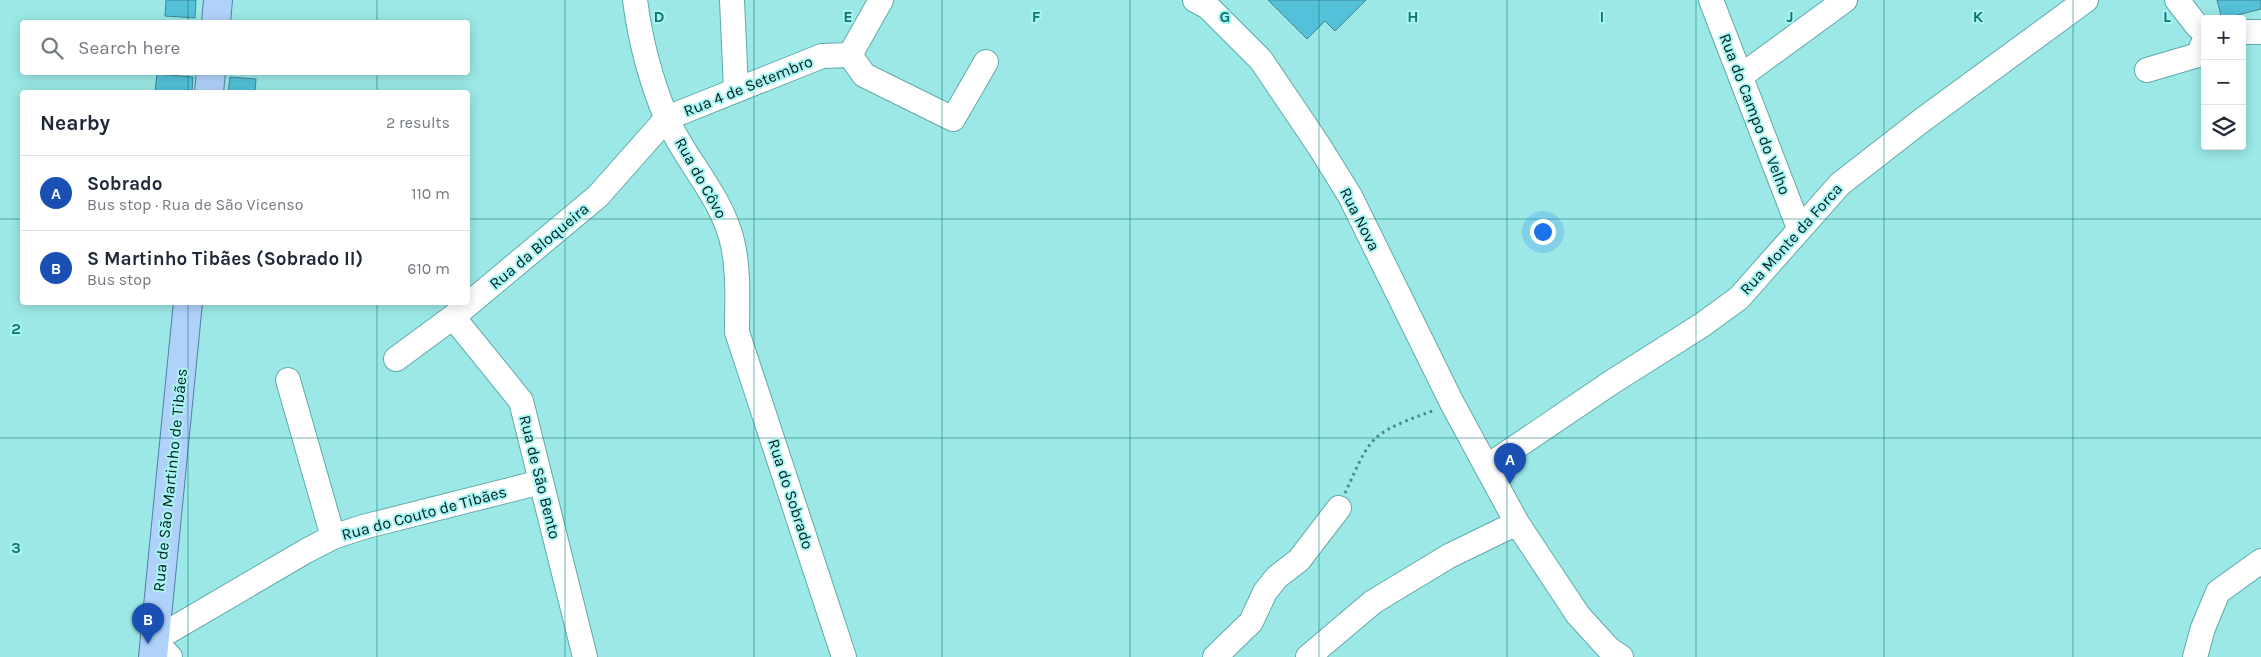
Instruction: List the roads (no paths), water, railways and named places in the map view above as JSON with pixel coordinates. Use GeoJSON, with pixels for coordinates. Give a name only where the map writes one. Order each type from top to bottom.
{"type":"FeatureCollection","features":[{"type":"Feature","properties":{"kind":"main road"},"geometry":{"type":"LineString","coordinates":[[216,20],[218,0]]}},
{"type":"Feature","properties":{"kind":"main road"},"geometry":{"type":"LineString","coordinates":[[209,90],[211,75]]}},
{"type":"Feature","properties":{"kind":"main road","name":"Rua de São Martinho de Tibães"},"geometry":{"type":"LineString","coordinates":[[159,651],[188,305]]}},
{"type":"Feature","properties":{"kind":"street","name":"Rua do Côvo"},"geometry":{"type":"LineString","coordinates":[[634,0],[639,30],[666,118],[724,216],[733,245],[738,289],[737,332]]}},
{"type":"Feature","properties":{"kind":"street"},"geometry":{"type":"LineString","coordinates":[[732,0],[736,90]]}},
{"type":"Feature","properties":{"kind":"street"},"geometry":{"type":"LineString","coordinates":[[881,0],[850,55],[864,75],[953,119],[986,62]]}},
{"type":"Feature","properties":{"kind":"street","name":"Rua Nova"},"geometry":{"type":"LineString","coordinates":[[1195,0],[1208,7],[1261,60],[1319,146],[1350,196],[1452,403],[1518,523],[1578,615],[1612,654]]}},
{"type":"Feature","properties":{"kind":"street","name":"Rua do Campo do Velho"},"geometry":{"type":"LineString","coordinates":[[1711,0],[1799,228]]}},
{"type":"Feature","properties":{"kind":"street"},"geometry":{"type":"LineString","coordinates":[[1741,76],[1845,0]]}},
{"type":"Feature","properties":{"kind":"street","name":"Rua Monte da Forca"},"geometry":{"type":"LineString","coordinates":[[1488,466],[1612,382],[1702,325],[1739,298],[1799,228],[1840,184],[1921,121],[2086,0]]}},
{"type":"Feature","properties":{"kind":"street"},"geometry":{"type":"LineString","coordinates":[[2177,0],[2201,28]]}},
{"type":"Feature","properties":{"kind":"street"},"geometry":{"type":"LineString","coordinates":[[2246,32],[2261,32]]}},
{"type":"Feature","properties":{"kind":"street"},"geometry":{"type":"LineString","coordinates":[[2147,70],[2198,55],[2201,48]]}},
{"type":"Feature","properties":{"kind":"street","name":"Rua 4 de Setembro"},"geometry":{"type":"LineString","coordinates":[[666,118],[822,56],[850,55]]}},
{"type":"Feature","properties":{"kind":"street","name":"Rua da Bloqueira"},"geometry":{"type":"LineString","coordinates":[[470,304],[598,196],[666,118]]}},
{"type":"Feature","properties":{"kind":"street","name":"Rua da Bloqueira"},"geometry":{"type":"LineString","coordinates":[[396,359],[468,305]]}},
{"type":"Feature","properties":{"kind":"street","name":"Rua de São Bento"},"geometry":{"type":"LineString","coordinates":[[453,318],[521,401],[585,657]]}},
{"type":"Feature","properties":{"kind":"street","name":"Rua do Sobrado"},"geometry":{"type":"LineString","coordinates":[[737,332],[844,657]]}},
{"type":"Feature","properties":{"kind":"street"},"geometry":{"type":"LineString","coordinates":[[288,380],[333,537]]}},
{"type":"Feature","properties":{"kind":"street","name":"Rua do Couto de Tibães"},"geometry":{"type":"LineString","coordinates":[[159,651],[306,551],[333,537],[363,527],[541,482]]}},
{"type":"Feature","properties":{"kind":"street"},"geometry":{"type":"LineString","coordinates":[[1214,657],[1251,622],[1265,592],[1277,577],[1299,560],[1338,508]]}},
{"type":"Feature","properties":{"kind":"street"},"geometry":{"type":"LineString","coordinates":[[1308,657],[1373,602],[1449,556],[1518,523]]}},
{"type":"Feature","properties":{"kind":"street"},"geometry":{"type":"LineString","coordinates":[[2195,657],[2203,628],[2218,592],[2261,561]]}},
{"type":"Feature","properties":{"kind":"place","name":"Sobrado"},"geometry":{"type":"Point","coordinates":[1510,484]}},
{"type":"Feature","properties":{"kind":"place","name":"S Martinho Tibães (Sobrado II)"},"geometry":{"type":"Point","coordinates":[148,644]}}]}
